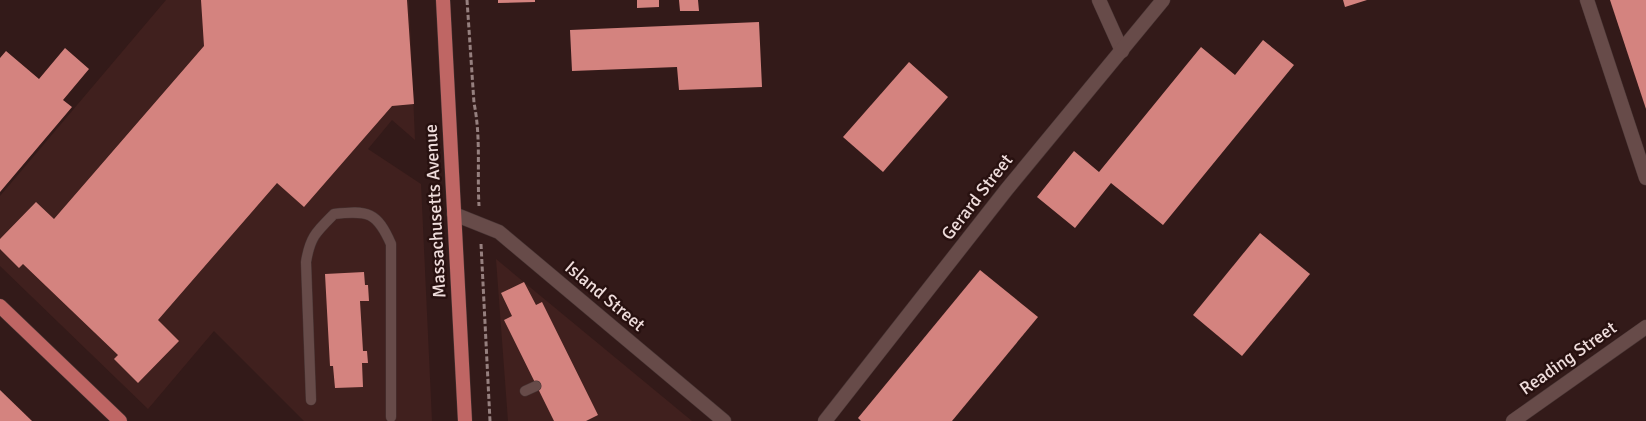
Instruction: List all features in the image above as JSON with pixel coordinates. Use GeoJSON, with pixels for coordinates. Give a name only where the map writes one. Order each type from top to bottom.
{"type":"FeatureCollection","features":[{"type":"Feature","properties":{"kind":"main road","name":"Massachusetts Avenue"},"geometry":{"type":"LineString","coordinates":[[443,0],[465,421]]}},
{"type":"Feature","properties":{"kind":"main road"},"geometry":{"type":"LineString","coordinates":[[0,306],[120,421]]}},
{"type":"Feature","properties":{"kind":"street"},"geometry":{"type":"LineString","coordinates":[[1099,0],[1122,51]]}},
{"type":"Feature","properties":{"kind":"street","name":"Gerard Street"},"geometry":{"type":"LineString","coordinates":[[825,421],[1007,189],[1163,0]]}},
{"type":"Feature","properties":{"kind":"street"},"geometry":{"type":"LineString","coordinates":[[1587,0],[1646,178]]}},
{"type":"Feature","properties":{"kind":"street","name":"Island Street"},"geometry":{"type":"LineString","coordinates":[[454,214],[499,232],[724,421]]}},
{"type":"Feature","properties":{"kind":"street","name":"Reading Street"},"geometry":{"type":"LineString","coordinates":[[1513,421],[1646,327]]}},
{"type":"Feature","properties":{"kind":"lane"},"geometry":{"type":"LineString","coordinates":[[311,400],[306,262],[309,247],[316,232],[334,214],[365,213],[377,219],[391,244],[391,417]]}},
{"type":"Feature","properties":{"kind":"lane"},"geometry":{"type":"LineString","coordinates":[[524,391],[536,386]]}},
{"type":"Feature","properties":{"kind":"shaded area"},"geometry":{"type":"Polygon","coordinates":[[[166,0],[409,0],[415,140],[392,120],[368,149],[421,184],[432,421],[304,421],[214,331],[148,409],[0,266],[0,196],[166,0]]]}},
{"type":"Feature","properties":{"kind":"shaded area"},"geometry":{"type":"Polygon","coordinates":[[[496,259],[692,421],[508,421],[496,259]]]}},
{"type":"Feature","properties":{"kind":"building"},"geometry":{"type":"Polygon","coordinates":[[[201,0],[407,0],[414,104],[392,106],[304,207],[277,183],[158,320],[179,341],[138,383],[114,359],[118,355],[23,264],[19,268],[0,249],[0,239],[36,202],[54,219],[204,46],[201,0]]]}},
{"type":"Feature","properties":{"kind":"building"},"geometry":{"type":"Polygon","coordinates":[[[498,0],[535,0],[535,2],[498,3],[498,0]]]}},
{"type":"Feature","properties":{"kind":"building"},"geometry":{"type":"Polygon","coordinates":[[[637,0],[659,0],[659,7],[637,8],[637,0]]]}},
{"type":"Feature","properties":{"kind":"building"},"geometry":{"type":"Polygon","coordinates":[[[679,0],[698,0],[699,11],[680,11],[679,0]]]}},
{"type":"Feature","properties":{"kind":"building"},"geometry":{"type":"Polygon","coordinates":[[[1343,0],[1367,0],[1345,7],[1343,0]]]}},
{"type":"Feature","properties":{"kind":"building"},"geometry":{"type":"Polygon","coordinates":[[[1610,0],[1646,0],[1646,109],[1610,0]]]}},
{"type":"Feature","properties":{"kind":"building"},"geometry":{"type":"Polygon","coordinates":[[[759,22],[762,87],[679,90],[677,67],[572,71],[570,30],[759,22]]]}},
{"type":"Feature","properties":{"kind":"building"},"geometry":{"type":"Polygon","coordinates":[[[1263,40],[1294,65],[1163,225],[1111,183],[1075,228],[1037,197],[1074,151],[1099,172],[1201,47],[1235,75],[1263,40]]]}},
{"type":"Feature","properties":{"kind":"building"},"geometry":{"type":"Polygon","coordinates":[[[65,48],[89,69],[63,100],[72,107],[0,192],[0,58],[6,51],[39,79],[65,48]]]}},
{"type":"Feature","properties":{"kind":"building"},"geometry":{"type":"Polygon","coordinates":[[[909,62],[948,97],[883,172],[843,137],[909,62]]]}},
{"type":"Feature","properties":{"kind":"building"},"geometry":{"type":"Polygon","coordinates":[[[1260,233],[1310,274],[1242,356],[1193,315],[1260,233]]]}},
{"type":"Feature","properties":{"kind":"building"},"geometry":{"type":"Polygon","coordinates":[[[980,270],[1038,317],[952,421],[861,421],[858,418],[980,270]]]}},
{"type":"Feature","properties":{"kind":"building"},"geometry":{"type":"Polygon","coordinates":[[[364,272],[365,285],[368,285],[369,301],[360,301],[363,351],[367,351],[368,363],[362,363],[363,387],[335,388],[333,366],[330,366],[325,274],[364,272]]]}},
{"type":"Feature","properties":{"kind":"building"},"geometry":{"type":"Polygon","coordinates":[[[524,282],[536,305],[542,302],[598,415],[586,421],[554,421],[504,320],[512,316],[501,293],[524,282]]]}},
{"type":"Feature","properties":{"kind":"building"},"geometry":{"type":"Polygon","coordinates":[[[0,390],[32,421],[0,421],[0,390]]]}}]}
